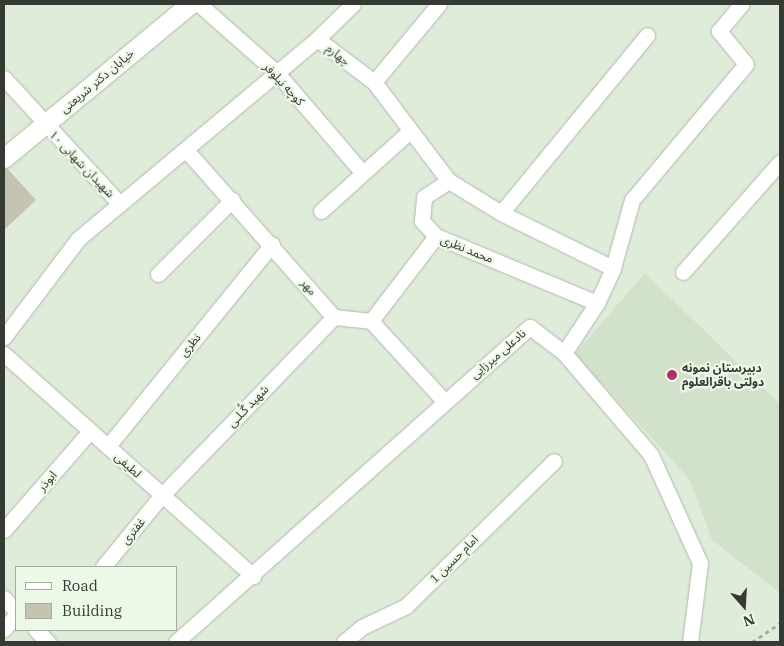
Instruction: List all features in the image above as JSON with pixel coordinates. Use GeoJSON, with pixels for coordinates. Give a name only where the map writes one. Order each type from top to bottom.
{"type":"FeatureCollection","features":[{"type":"Feature","properties":{"kind":"street","name":"خیابان دکتر شریعتی"},"geometry":{"type":"LineString","coordinates":[[4,158],[190,4]]}},
{"type":"Feature","properties":{"kind":"street","name":"کوچه نیلوفر"},"geometry":{"type":"LineString","coordinates":[[199,4],[277,73],[362,172]]}},
{"type":"Feature","properties":{"kind":"street"},"geometry":{"type":"LineString","coordinates":[[317,39],[353,4]]}},
{"type":"Feature","properties":{"kind":"street"},"geometry":{"type":"LineString","coordinates":[[374,82],[439,4]]}},
{"type":"Feature","properties":{"kind":"street"},"geometry":{"type":"LineString","coordinates":[[690,642],[700,563],[652,454],[564,353],[596,303],[613,268],[632,200],[746,64],[719,31],[742,4]]}},
{"type":"Feature","properties":{"kind":"street"},"geometry":{"type":"LineString","coordinates":[[501,213],[647,35]]}},
{"type":"Feature","properties":{"kind":"street","name":"چهارم"},"geometry":{"type":"LineString","coordinates":[[4,337],[78,239],[317,39],[374,82],[449,181],[501,213],[613,268]]}},
{"type":"Feature","properties":{"kind":"street","name":"شهیدان شهابی ۱۰"},"geometry":{"type":"LineString","coordinates":[[4,78],[44,124],[120,204]]}},
{"type":"Feature","properties":{"kind":"street"},"geometry":{"type":"LineString","coordinates":[[321,211],[362,172],[410,131]]}},
{"type":"Feature","properties":{"kind":"street","name":"مهر"},"geometry":{"type":"LineString","coordinates":[[186,150],[272,244],[334,316]]}},
{"type":"Feature","properties":{"kind":"street"},"geometry":{"type":"LineString","coordinates":[[683,272],[780,162]]}},
{"type":"Feature","properties":{"kind":"street"},"geometry":{"type":"LineString","coordinates":[[436,236],[422,222],[424,197],[449,181]]}},
{"type":"Feature","properties":{"kind":"street"},"geometry":{"type":"LineString","coordinates":[[158,274],[232,200]]}},
{"type":"Feature","properties":{"kind":"street","name":"محمد نظری"},"geometry":{"type":"LineString","coordinates":[[371,321],[436,236],[596,303]]}},
{"type":"Feature","properties":{"kind":"street","name":"نظری"},"geometry":{"type":"LineString","coordinates":[[108,446],[272,244]]}},
{"type":"Feature","properties":{"kind":"street"},"geometry":{"type":"LineString","coordinates":[[334,316],[371,321],[444,401]]}},
{"type":"Feature","properties":{"kind":"street","name":"شهید گُـلـی"},"geometry":{"type":"LineString","coordinates":[[162,495],[334,316]]}},
{"type":"Feature","properties":{"kind":"street","name":"نادعلی میرزایی"},"geometry":{"type":"LineString","coordinates":[[176,642],[253,576],[444,401],[530,326],[564,353]]}},
{"type":"Feature","properties":{"kind":"street","name":"لطیفی"},"geometry":{"type":"LineString","coordinates":[[4,354],[253,576]]}},
{"type":"Feature","properties":{"kind":"street","name":"ابوذر"},"geometry":{"type":"LineString","coordinates":[[4,530],[90,431]]}},
{"type":"Feature","properties":{"kind":"street","name":"امام حسین 1"},"geometry":{"type":"LineString","coordinates":[[344,642],[362,627],[406,606],[554,461]]}},
{"type":"Feature","properties":{"kind":"street","name":"غفتری"},"geometry":{"type":"LineString","coordinates":[[104,566],[162,495]]}},
{"type":"Feature","properties":{"kind":"street"},"geometry":{"type":"LineString","coordinates":[[4,598],[15,610]]}},
{"type":"Feature","properties":{"kind":"street"},"geometry":{"type":"LineString","coordinates":[[4,629],[15,616]]}},
{"type":"Feature","properties":{"kind":"path"},"geometry":{"type":"LineString","coordinates":[[752,642],[780,623]]}},
{"type":"Feature","properties":{"kind":"shaded area","name":"دبیرستان نمونه دولتی باقرالعلوم"},"geometry":{"type":"Polygon","coordinates":[[[645,273],[780,404],[780,593],[712,540],[690,480],[575,354],[645,273]]]}},
{"type":"Feature","properties":{"kind":"building"},"geometry":{"type":"Polygon","coordinates":[[[4,165],[36,200],[4,230],[4,165]]]}},
{"type":"Feature","properties":{"kind":"place","name":"دبیرستان نمونه دولتی باقرالعلوم"},"geometry":{"type":"Point","coordinates":[672,375]}}]}
